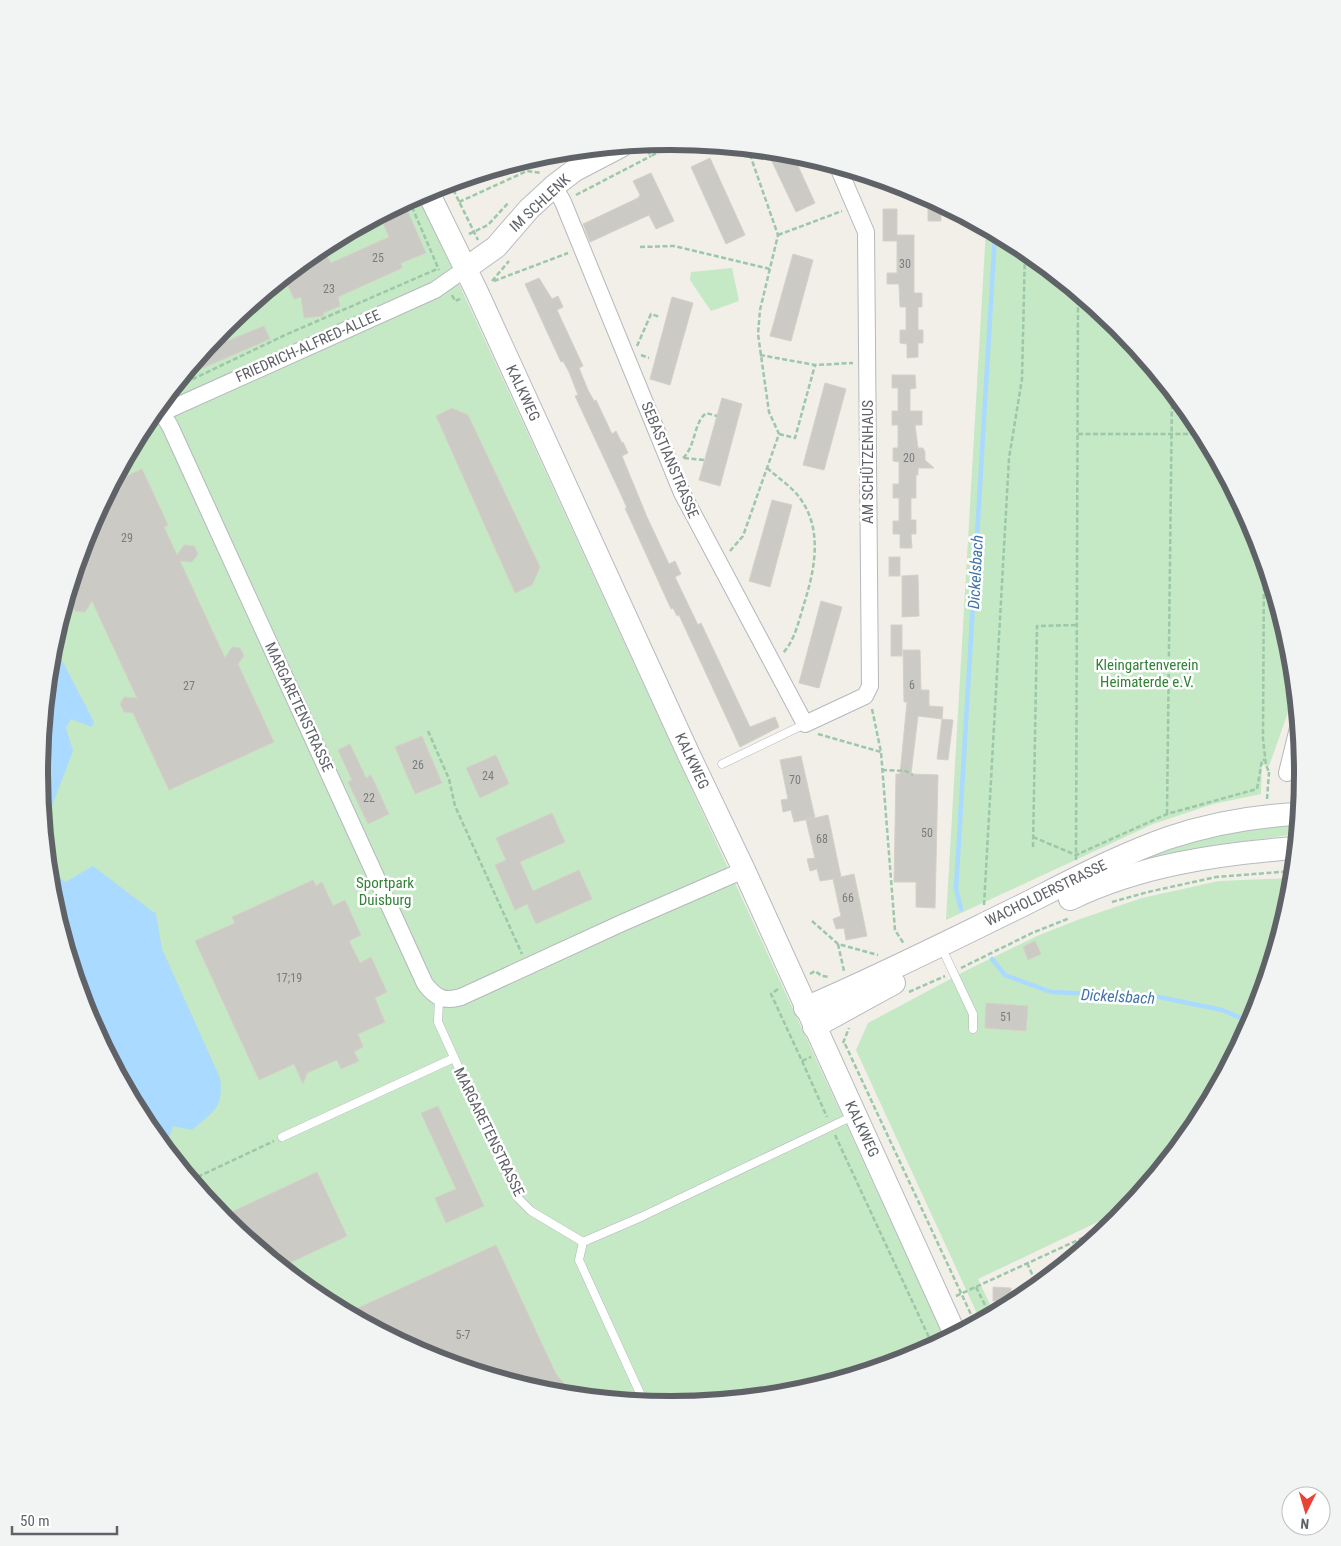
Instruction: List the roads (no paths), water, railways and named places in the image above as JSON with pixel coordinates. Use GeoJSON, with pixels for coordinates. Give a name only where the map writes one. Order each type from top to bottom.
{"type":"FeatureCollection","features":[{"type":"Feature","properties":{"kind":"street","name":"IM SCHLENK"},"geometry":{"type":"LineString","coordinates":[[465,269],[496,246],[529,209],[549,179],[576,170],[608,153]]}},
{"type":"Feature","properties":{"kind":"street","name":"AM SCHÜTZENHAUS"},"geometry":{"type":"LineString","coordinates":[[805,724],[865,696],[870,686],[866,232],[841,174]]}},
{"type":"Feature","properties":{"kind":"street","name":"SEBASTIANSTRASSE"},"geometry":{"type":"LineString","coordinates":[[549,179],[563,202],[626,357],[677,461],[682,493],[805,724]]}},
{"type":"Feature","properties":{"kind":"street","name":"KALKWEG"},"geometry":{"type":"LineString","coordinates":[[431,198],[744,870],[810,1017],[835,1047],[856,1115],[951,1299],[954,1328]]}},
{"type":"Feature","properties":{"kind":"street","name":"FRIEDRICH-ALFRED-ALLEE"},"geometry":{"type":"LineString","coordinates":[[162,413],[446,284],[465,269]]}},
{"type":"Feature","properties":{"kind":"street","name":"MARGARETENSTRASSE"},"geometry":{"type":"LineString","coordinates":[[158,418],[170,426],[425,984],[439,999]]}},
{"type":"Feature","properties":{"kind":"street"},"geometry":{"type":"LineString","coordinates":[[1287,773],[1293,749]]}},
{"type":"Feature","properties":{"kind":"street","name":"WACHOLDERSTRASSE"},"geometry":{"type":"LineString","coordinates":[[810,1017],[945,943],[1122,856],[1161,841],[1216,825],[1266,816],[1292,814]]}},
{"type":"Feature","properties":{"kind":"street","name":"WACHOLDERSTRASSE"},"geometry":{"type":"LineString","coordinates":[[810,1017],[950,965],[1092,888],[1126,877],[1196,860],[1233,853],[1289,849]]}},
{"type":"Feature","properties":{"kind":"street"},"geometry":{"type":"LineString","coordinates":[[439,999],[450,1000],[461,997],[744,870]]}},
{"type":"Feature","properties":{"kind":"lane"},"geometry":{"type":"LineString","coordinates":[[722,764],[805,724]]}},
{"type":"Feature","properties":{"kind":"lane"},"geometry":{"type":"LineString","coordinates":[[950,965],[973,1014],[973,1029]]}},
{"type":"Feature","properties":{"kind":"lane","name":"MARGARETENSTRASSE"},"geometry":{"type":"LineString","coordinates":[[439,999],[438,1022],[518,1198],[531,1211],[583,1242]]}},
{"type":"Feature","properties":{"kind":"lane"},"geometry":{"type":"LineString","coordinates":[[282,1137],[454,1058]]}},
{"type":"Feature","properties":{"kind":"lane"},"geometry":{"type":"LineString","coordinates":[[641,1395],[579,1260],[583,1242],[641,1217],[856,1115]]}},
{"type":"Feature","properties":{"kind":"water"},"geometry":{"type":"Polygon","coordinates":[[[59,654],[94,722],[92,727],[71,719],[66,728],[73,751],[49,814],[49,732],[59,654]]]}},
{"type":"Feature","properties":{"kind":"water"},"geometry":{"type":"Polygon","coordinates":[[[93,866],[156,914],[162,949],[220,1078],[221,1088],[218,1103],[211,1114],[192,1130],[173,1126],[168,1141],[131,1084],[112,1049],[95,1011],[69,934],[59,895],[56,873],[65,882],[93,866]]]}},
{"type":"Feature","properties":{"kind":"waterway","name":"Dickelsbach"},"geometry":{"type":"LineString","coordinates":[[961,909],[956,889],[995,241]]}},
{"type":"Feature","properties":{"kind":"waterway","name":"Dickelsbach"},"geometry":{"type":"LineString","coordinates":[[992,959],[1005,975],[1051,992],[1159,997],[1222,1010],[1243,1019]]}},
{"type":"Feature","properties":{"kind":"park label","name":"Kleingartenverein Heimaterde e.V."},"geometry":{"type":"Point","coordinates":[1147,674]}},
{"type":"Feature","properties":{"kind":"park label","name":"Sportpark Duisburg"},"geometry":{"type":"Point","coordinates":[385,892]}}]}
